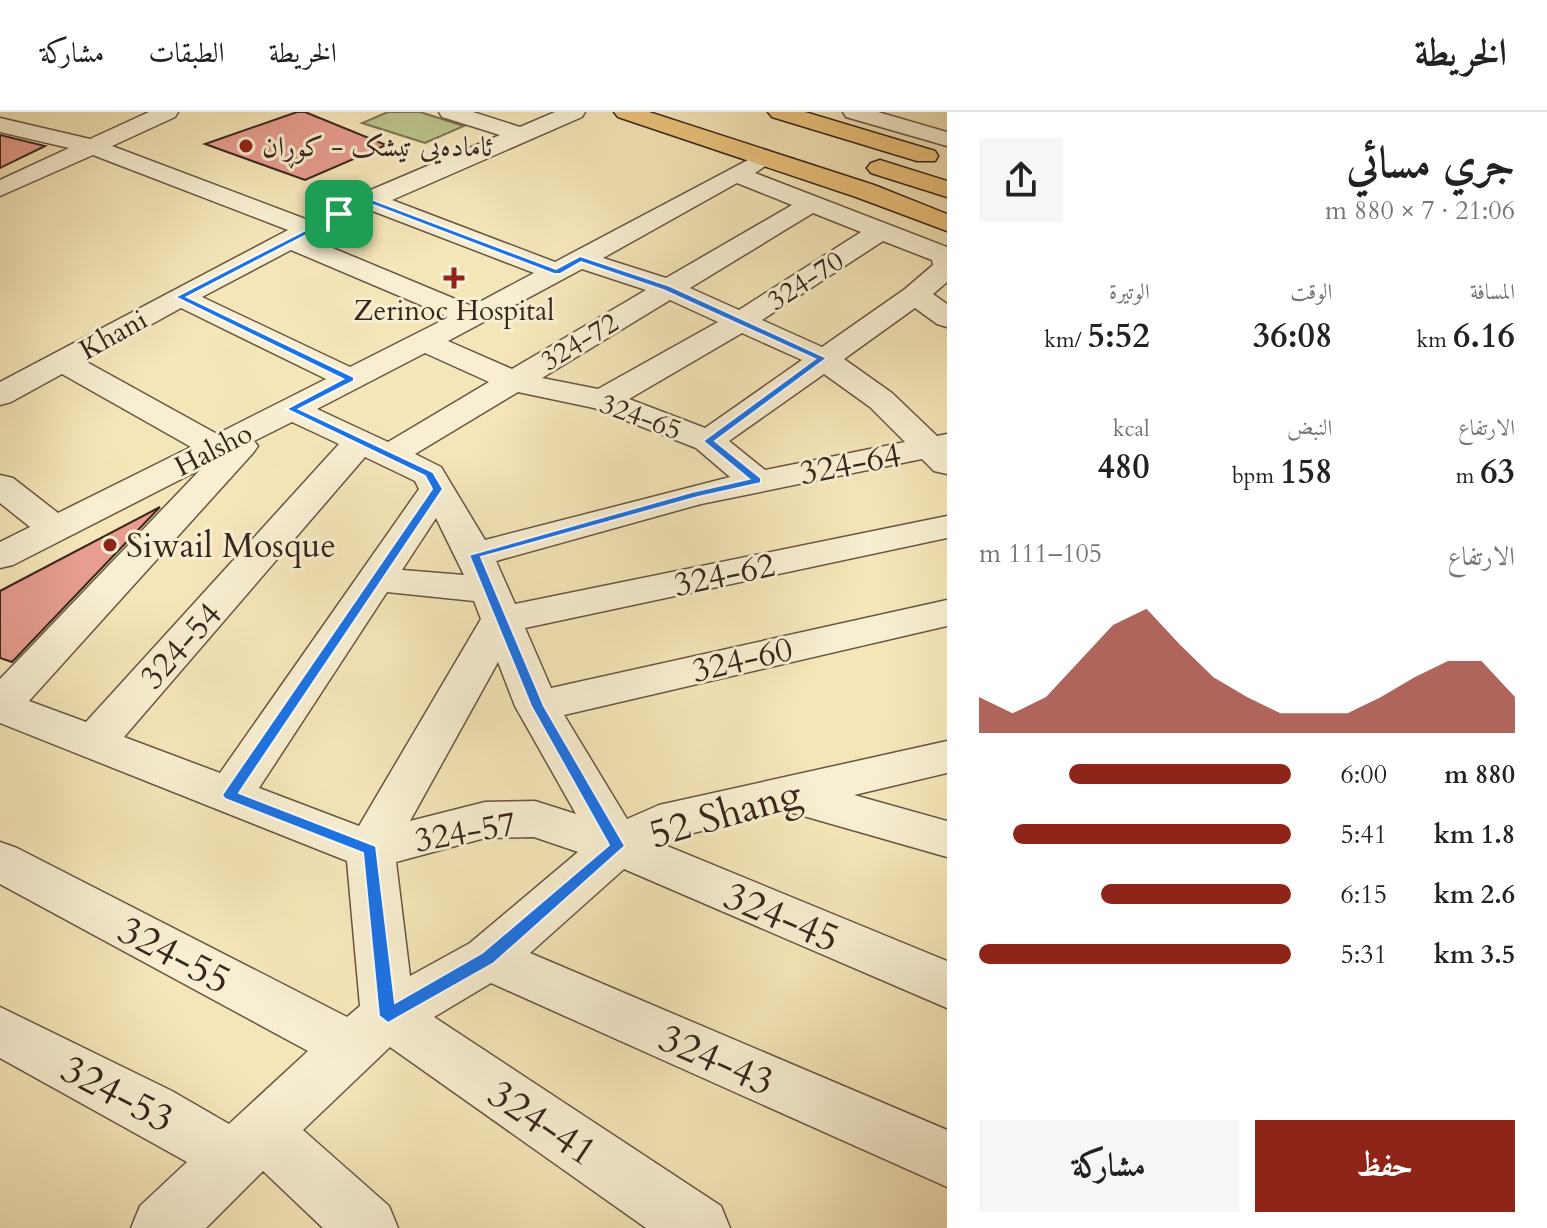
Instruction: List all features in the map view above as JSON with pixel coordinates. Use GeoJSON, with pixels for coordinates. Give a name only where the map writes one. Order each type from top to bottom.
{"type":"FeatureCollection","features":[{"type":"Feature","properties":{"kind":"highway"},"geometry":{"type":"LineString","coordinates":[[626,112],[747,167]]}},
{"type":"Feature","properties":{"kind":"highway"},"geometry":{"type":"LineString","coordinates":[[694,112],[795,142]]}},
{"type":"Feature","properties":{"kind":"highway"},"geometry":{"type":"LineString","coordinates":[[780,112],[947,163]]}},
{"type":"Feature","properties":{"kind":"highway"},"geometry":{"type":"LineString","coordinates":[[853,160],[947,189]]}},
{"type":"Feature","properties":{"kind":"street"},"geometry":{"type":"LineString","coordinates":[[1,188],[167,112]]}},
{"type":"Feature","properties":{"kind":"street"},"geometry":{"type":"LineString","coordinates":[[450,112],[522,135]]}},
{"type":"Feature","properties":{"kind":"street","name":"Khani"},"geometry":{"type":"LineString","coordinates":[[0,395],[368,200],[574,112]]}},
{"type":"Feature","properties":{"kind":"street"},"geometry":{"type":"LineString","coordinates":[[854,112],[947,139]]}},
{"type":"Feature","properties":{"kind":"street"},"geometry":{"type":"LineString","coordinates":[[0,125],[94,147],[301,235],[473,317]]}},
{"type":"Feature","properties":{"kind":"street"},"geometry":{"type":"LineString","coordinates":[[708,441],[915,295],[947,266],[944,255],[811,204],[747,167]]}},
{"type":"Feature","properties":{"kind":"street"},"geometry":{"type":"LineString","coordinates":[[747,167],[894,220],[944,226]]}},
{"type":"Feature","properties":{"kind":"street","name":"Halsho"},"geometry":{"type":"LineString","coordinates":[[0,557],[473,317],[747,167]]}},
{"type":"Feature","properties":{"kind":"street"},"geometry":{"type":"LineString","coordinates":[[368,200],[569,266],[667,288],[822,358],[881,400],[941,452]]}},
{"type":"Feature","properties":{"kind":"street","name":"324-72"},"geometry":{"type":"LineString","coordinates":[[375,448],[512,381],[811,204]]}},
{"type":"Feature","properties":{"kind":"street","name":"324-70"},"geometry":{"type":"LineString","coordinates":[[603,400],[741,321],[882,230]]}},
{"type":"Feature","properties":{"kind":"street"},"geometry":{"type":"LineString","coordinates":[[915,295],[947,318]]}},
{"type":"Feature","properties":{"kind":"street"},"geometry":{"type":"LineString","coordinates":[[180,297],[351,379]]}},
{"type":"Feature","properties":{"kind":"street","name":"324-65"},"geometry":{"type":"LineString","coordinates":[[425,342],[512,381],[603,400],[708,441],[757,481]]}},
{"type":"Feature","properties":{"kind":"street"},"geometry":{"type":"LineString","coordinates":[[62,361],[216,447]]}},
{"type":"Feature","properties":{"kind":"street"},"geometry":{"type":"LineString","coordinates":[[4,695],[276,417],[375,448],[429,474],[488,589],[537,706],[618,846]]}},
{"type":"Feature","properties":{"kind":"street","name":"324-54"},"geometry":{"type":"LineString","coordinates":[[94,742],[375,448]]}},
{"type":"Feature","properties":{"kind":"street","name":"324-64"},"geometry":{"type":"LineString","coordinates":[[488,589],[696,494],[757,481],[941,452]]}},
{"type":"Feature","properties":{"kind":"street"},"geometry":{"type":"LineString","coordinates":[[0,486],[56,529]]}},
{"type":"Feature","properties":{"kind":"street"},"geometry":{"type":"LineString","coordinates":[[230,795],[437,489]]}},
{"type":"Feature","properties":{"kind":"street","name":"324-62"},"geometry":{"type":"LineString","coordinates":[[488,589],[947,527]]}},
{"type":"Feature","properties":{"kind":"street"},"geometry":{"type":"LineString","coordinates":[[376,579],[488,589]]}},
{"type":"Feature","properties":{"kind":"street"},"geometry":{"type":"LineString","coordinates":[[369,1031],[370,850],[488,589]]}},
{"type":"Feature","properties":{"kind":"street","name":"324-60"},"geometry":{"type":"LineString","coordinates":[[537,706],[947,613]]}},
{"type":"Feature","properties":{"kind":"street","name":"324-57"},"geometry":{"type":"LineString","coordinates":[[4,695],[94,742],[370,850],[485,820],[535,819],[618,846]]}},
{"type":"Feature","properties":{"kind":"street","name":"52 Shang"},"geometry":{"type":"LineString","coordinates":[[162,1228],[369,1031],[488,958],[618,846],[659,823],[947,757]]}},
{"type":"Feature","properties":{"kind":"street"},"geometry":{"type":"LineString","coordinates":[[785,794],[947,839]]}},
{"type":"Feature","properties":{"kind":"street","name":"324-45"},"geometry":{"type":"LineString","coordinates":[[618,846],[947,985]]}},
{"type":"Feature","properties":{"kind":"street","name":"324-55"},"geometry":{"type":"LineString","coordinates":[[0,861],[369,1031]]}},
{"type":"Feature","properties":{"kind":"street","name":"324-43"},"geometry":{"type":"LineString","coordinates":[[488,958],[947,1159]]}},
{"type":"Feature","properties":{"kind":"street","name":"324-53"},"geometry":{"type":"LineString","coordinates":[[0,1031],[152,1110],[248,1144],[367,1228]]}},
{"type":"Feature","properties":{"kind":"street","name":"324-41"},"geometry":{"type":"LineString","coordinates":[[369,1031],[699,1228]]}},
{"type":"Feature","properties":{"kind":"green space"},"geometry":{"type":"Polygon","coordinates":[[[388,112],[420,112],[464,126],[425,143],[362,123],[388,112]]]}},
{"type":"Feature","properties":{"kind":"building","name":"ئامادەیی تیشک - کوڕان"},"geometry":{"type":"Polygon","coordinates":[[[297,112],[305,112],[386,145],[305,180],[205,144],[297,112]]]}},
{"type":"Feature","properties":{"kind":"building"},"geometry":{"type":"Polygon","coordinates":[[[0,135],[45,146],[0,168],[0,135]]]}},
{"type":"Feature","properties":{"kind":"building","name":"Siwail Mosque"},"geometry":{"type":"Polygon","coordinates":[[[160,507],[12,662],[0,658],[0,591],[160,507]]]}},
{"type":"Feature","properties":{"kind":"place","name":"ئامادەیی تیشک - کوڕان"},"geometry":{"type":"Point","coordinates":[246,146]}},
{"type":"Feature","properties":{"kind":"place","name":"Zerinoc Hospital"},"geometry":{"type":"Point","coordinates":[454,278]}},
{"type":"Feature","properties":{"kind":"place","name":"Siwail Mosque"},"geometry":{"type":"Point","coordinates":[110,545]}},
{"type":"Feature","properties":{"kind":"route"},"geometry":{"type":"LineString","coordinates":[[368,200],[557,272],[580,259],[667,288],[822,358],[708,441],[757,481],[696,494],[475,555],[537,706],[618,846],[488,958],[388,1016],[370,850],[230,795],[437,489],[429,474],[291,409],[351,379],[180,297],[339,214],[368,200]]}}]}
